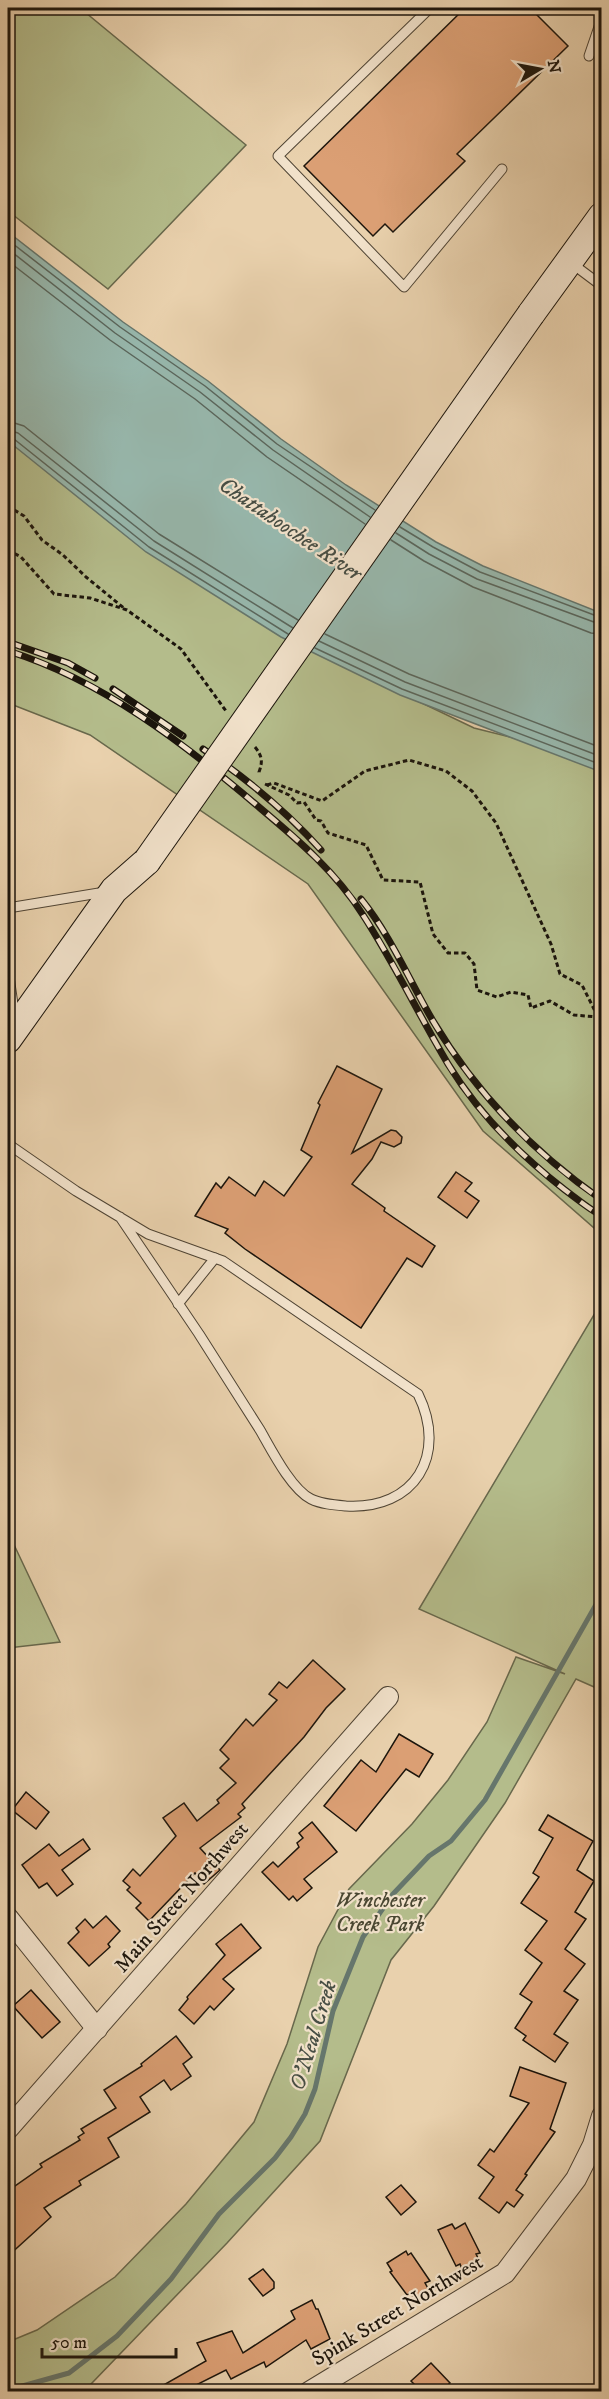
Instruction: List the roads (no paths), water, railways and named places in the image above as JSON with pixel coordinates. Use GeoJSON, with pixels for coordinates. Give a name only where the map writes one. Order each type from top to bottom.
{"type":"FeatureCollection","features":[{"type":"Feature","properties":{"kind":"main road"},"geometry":{"type":"LineString","coordinates":[[12,1032],[114,890],[147,861],[602,216]]}},
{"type":"Feature","properties":{"kind":"street","name":"Main Street Northwest"},"geometry":{"type":"LineString","coordinates":[[8,2128],[388,1697]]}},
{"type":"Feature","properties":{"kind":"street"},"geometry":{"type":"LineString","coordinates":[[8,1918],[97,2029]]}},
{"type":"Feature","properties":{"kind":"street","name":"Spink Street Northwest"},"geometry":{"type":"LineString","coordinates":[[309,2391],[505,2273],[576,2178],[593,2145],[602,2116]]}},
{"type":"Feature","properties":{"kind":"lane"},"geometry":{"type":"LineString","coordinates":[[430,8],[278,156],[404,287],[502,169]]}},
{"type":"Feature","properties":{"kind":"lane"},"geometry":{"type":"LineString","coordinates":[[598,8],[602,11]]}},
{"type":"Feature","properties":{"kind":"lane"},"geometry":{"type":"LineString","coordinates":[[589,56],[602,18]]}},
{"type":"Feature","properties":{"kind":"lane"},"geometry":{"type":"LineString","coordinates":[[569,262],[602,286]]}},
{"type":"Feature","properties":{"kind":"lane"},"geometry":{"type":"LineString","coordinates":[[8,908],[114,890]]}},
{"type":"Feature","properties":{"kind":"lane"},"geometry":{"type":"LineString","coordinates":[[8,970],[12,1032]]}},
{"type":"Feature","properties":{"kind":"lane"},"geometry":{"type":"LineString","coordinates":[[8,1144],[76,1191],[120,1217],[148,1234],[223,1262],[418,1394],[427,1412],[429,1427],[427,1455],[419,1477],[393,1499],[369,1505],[335,1505],[306,1497],[281,1465],[120,1217]]}},
{"type":"Feature","properties":{"kind":"lane"},"geometry":{"type":"LineString","coordinates":[[178,1304],[215,1258]]}},
{"type":"Feature","properties":{"kind":"water","name":"Chattahoochee River"},"geometry":{"type":"Polygon","coordinates":[[[8,232],[123,322],[208,381],[281,439],[346,485],[436,542],[483,566],[601,613],[601,772],[400,695],[281,637],[146,552],[8,441],[8,232]]]}},
{"type":"Feature","properties":{"kind":"waterway","name":"O'Neal Creek"},"geometry":{"type":"LineString","coordinates":[[8,2390],[69,2373],[117,2336],[171,2279],[219,2214],[275,2158],[291,2137],[305,2114],[315,2089],[333,2011],[363,1937],[393,1894],[429,1856],[451,1841],[485,1800],[602,1594]]}},
{"type":"Feature","properties":{"kind":"railway"},"geometry":{"type":"LineString","coordinates":[[8,642],[68,663],[95,678]]}},
{"type":"Feature","properties":{"kind":"railway"},"geometry":{"type":"LineString","coordinates":[[8,651],[43,663],[76,679],[141,716],[231,784],[316,857],[363,915],[448,1064],[486,1116],[532,1162],[565,1190],[602,1216]]}},
{"type":"Feature","properties":{"kind":"railway"},"geometry":{"type":"LineString","coordinates":[[113,689],[183,736]]}},
{"type":"Feature","properties":{"kind":"railway"},"geometry":{"type":"LineString","coordinates":[[203,749],[265,796],[321,850]]}},
{"type":"Feature","properties":{"kind":"railway"},"geometry":{"type":"LineString","coordinates":[[361,899],[391,943],[433,1021],[487,1097],[553,1162],[602,1200]]}},
{"type":"Feature","properties":{"kind":"park label","name":"Winchester Creek Park"},"geometry":{"type":"Point","coordinates":[380,1912]}}]}
